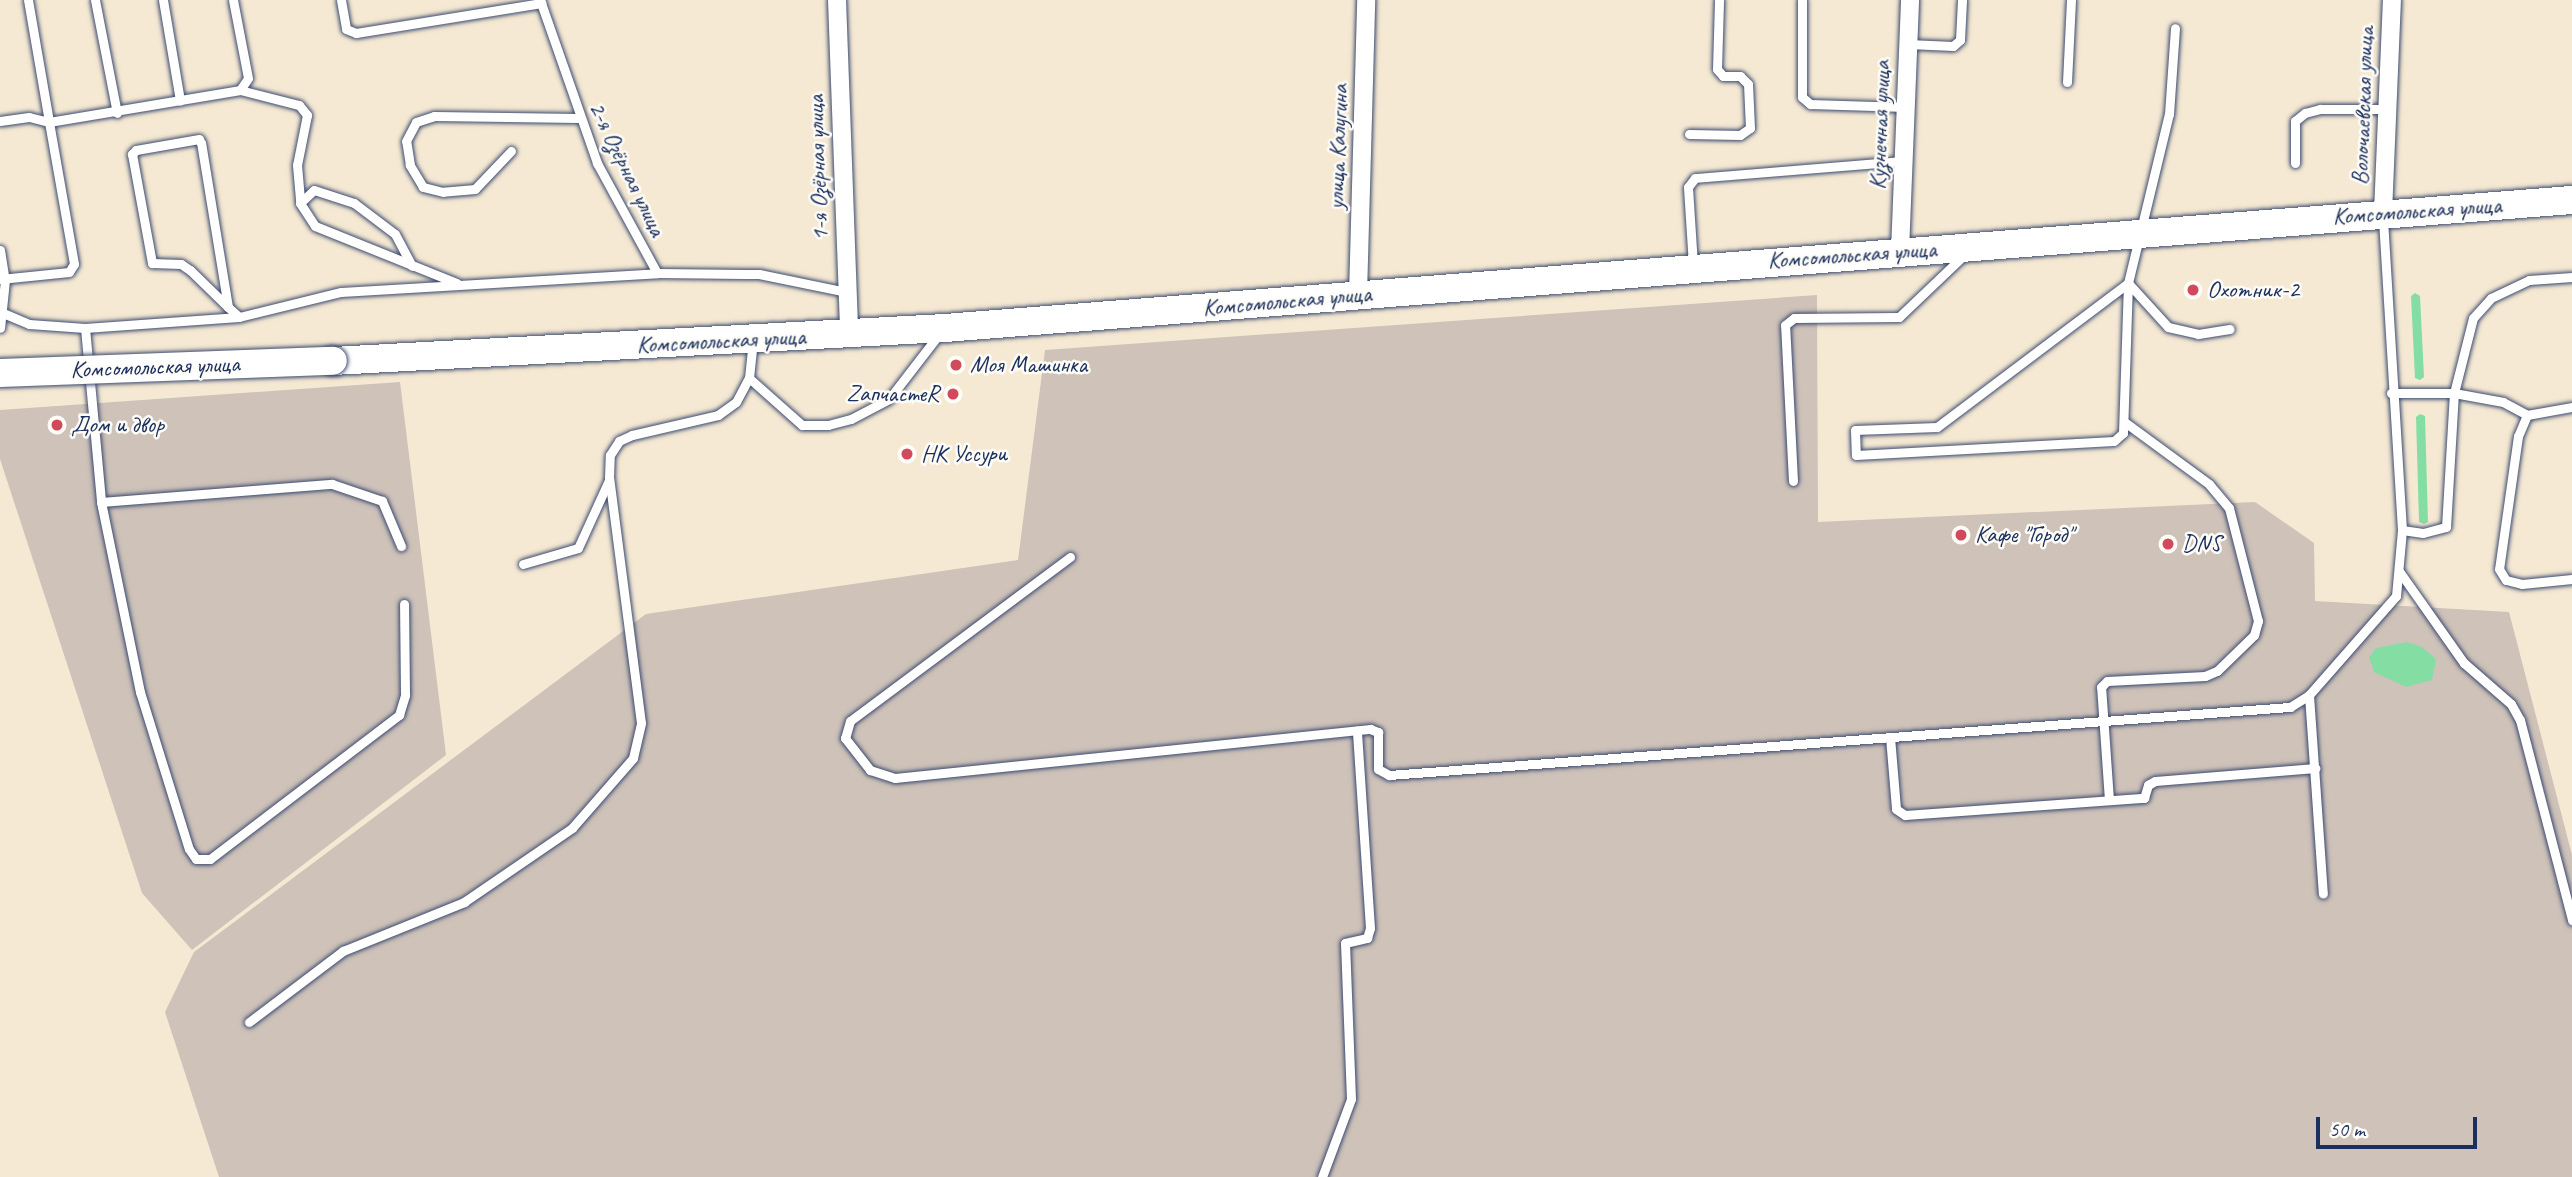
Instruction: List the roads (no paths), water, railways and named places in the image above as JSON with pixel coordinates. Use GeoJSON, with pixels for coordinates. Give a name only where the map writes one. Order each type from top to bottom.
{"type":"FeatureCollection","features":[{"type":"Feature","properties":{"kind":"main road","name":"Комсомольская улица"},"geometry":{"type":"LineString","coordinates":[[0,373],[333,361],[753,341],[2572,200]]}},
{"type":"Feature","properties":{"kind":"street","name":"1-я Озёрная улица"},"geometry":{"type":"LineString","coordinates":[[837,0],[849,334]]}},
{"type":"Feature","properties":{"kind":"street","name":"улица Калугина"},"geometry":{"type":"LineString","coordinates":[[1358,295],[1366,0]]}},
{"type":"Feature","properties":{"kind":"street","name":"Кузнечная улица"},"geometry":{"type":"LineString","coordinates":[[1900,251],[1910,0]]}},
{"type":"Feature","properties":{"kind":"street","name":"Волочаевская улица"},"geometry":{"type":"LineString","coordinates":[[2383,213],[2392,0]]}},
{"type":"Feature","properties":{"kind":"lane"},"geometry":{"type":"LineString","coordinates":[[3,280],[73,268],[28,0]]}},
{"type":"Feature","properties":{"kind":"lane"},"geometry":{"type":"LineString","coordinates":[[95,0],[117,113]]}},
{"type":"Feature","properties":{"kind":"lane"},"geometry":{"type":"LineString","coordinates":[[163,0],[180,101]]}},
{"type":"Feature","properties":{"kind":"lane"},"geometry":{"type":"LineString","coordinates":[[233,0],[248,79],[240,90]]}},
{"type":"Feature","properties":{"kind":"lane"},"geometry":{"type":"LineString","coordinates":[[341,0],[346,29],[356,33],[541,2]]}},
{"type":"Feature","properties":{"kind":"lane"},"geometry":{"type":"LineString","coordinates":[[1689,134],[1740,135],[1750,128],[1748,84],[1740,76],[1723,76],[1717,69],[1719,0]]}},
{"type":"Feature","properties":{"kind":"lane"},"geometry":{"type":"LineString","coordinates":[[1802,0],[1802,97],[1810,104],[1906,107]]}},
{"type":"Feature","properties":{"kind":"lane"},"geometry":{"type":"LineString","coordinates":[[1908,44],[1953,46],[1960,40],[1962,0]]}},
{"type":"Feature","properties":{"kind":"lane"},"geometry":{"type":"LineString","coordinates":[[2067,82],[2071,0]]}},
{"type":"Feature","properties":{"kind":"lane","name":"2-я Озёрная улица"},"geometry":{"type":"LineString","coordinates":[[541,2],[579,118],[597,163],[657,273]]}},
{"type":"Feature","properties":{"kind":"lane"},"geometry":{"type":"LineString","coordinates":[[2128,283],[1937,427],[1855,430],[1856,455],[2114,441],[2126,424],[2128,283],[2143,232],[2169,114],[2175,28]]}},
{"type":"Feature","properties":{"kind":"lane"},"geometry":{"type":"LineString","coordinates":[[0,121],[29,117],[49,122],[117,113],[240,90],[299,105],[307,115],[297,165],[300,203],[315,226],[328,234],[462,285]]}},
{"type":"Feature","properties":{"kind":"lane"},"geometry":{"type":"LineString","coordinates":[[2295,163],[2295,121],[2305,113],[2320,108],[2387,109]]}},
{"type":"Feature","properties":{"kind":"lane"},"geometry":{"type":"LineString","coordinates":[[511,151],[475,190],[443,192],[423,187],[410,165],[407,141],[416,122],[434,116],[579,118]]}},
{"type":"Feature","properties":{"kind":"lane"},"geometry":{"type":"LineString","coordinates":[[228,307],[201,143],[198,139],[136,150],[132,154],[152,263],[160,267],[181,264],[190,270],[228,307],[239,317]]}},
{"type":"Feature","properties":{"kind":"lane"},"geometry":{"type":"LineString","coordinates":[[1693,267],[1688,187],[1695,178],[1904,161]]}},
{"type":"Feature","properties":{"kind":"lane"},"geometry":{"type":"LineString","coordinates":[[300,203],[314,190],[354,203],[395,234],[412,266]]}},
{"type":"Feature","properties":{"kind":"lane"},"geometry":{"type":"LineString","coordinates":[[1070,557],[850,721],[845,738],[870,770],[895,778],[1357,730],[1378,732],[1378,769],[1389,775],[2290,707],[2309,695],[2396,596],[2402,530],[2391,393],[2383,213]]}},
{"type":"Feature","properties":{"kind":"lane"},"geometry":{"type":"LineString","coordinates":[[1793,481],[1785,325],[1794,318],[1899,317],[1974,245]]}},
{"type":"Feature","properties":{"kind":"lane"},"geometry":{"type":"LineString","coordinates":[[0,250],[3,280],[0,328]]}},
{"type":"Feature","properties":{"kind":"lane"},"geometry":{"type":"LineString","coordinates":[[3,313],[29,324],[85,328],[239,317],[341,292],[657,273],[759,274],[847,292]]}},
{"type":"Feature","properties":{"kind":"lane"},"geometry":{"type":"LineString","coordinates":[[2402,530],[2423,533],[2445,527],[2454,393],[2473,318],[2491,298],[2529,280],[2572,277]]}},
{"type":"Feature","properties":{"kind":"lane"},"geometry":{"type":"LineString","coordinates":[[2128,283],[2168,327],[2199,334],[2230,328]]}},
{"type":"Feature","properties":{"kind":"lane"},"geometry":{"type":"LineString","coordinates":[[85,328],[102,502],[140,692],[189,849],[196,859],[210,859],[399,715],[405,695],[404,604]]}},
{"type":"Feature","properties":{"kind":"lane"},"geometry":{"type":"LineString","coordinates":[[749,378],[802,425],[851,419],[889,399],[944,328]]}},
{"type":"Feature","properties":{"kind":"lane"},"geometry":{"type":"LineString","coordinates":[[249,1022],[344,951],[464,902],[572,828],[634,758],[641,723],[609,478],[610,455],[619,441],[718,415],[736,402],[749,378],[753,341]]}},
{"type":"Feature","properties":{"kind":"lane"},"geometry":{"type":"LineString","coordinates":[[2391,393],[2454,393],[2503,402],[2527,415],[2572,407]]}},
{"type":"Feature","properties":{"kind":"lane"},"geometry":{"type":"LineString","coordinates":[[2527,415],[2518,436],[2500,569],[2506,580],[2522,584],[2572,579]]}},
{"type":"Feature","properties":{"kind":"lane"},"geometry":{"type":"LineString","coordinates":[[2109,800],[2101,687],[2107,681],[2205,676],[2217,671],[2254,635],[2258,621],[2230,508],[2209,484],[2126,424]]}},
{"type":"Feature","properties":{"kind":"lane"},"geometry":{"type":"LineString","coordinates":[[523,564],[578,548],[609,478]]}},
{"type":"Feature","properties":{"kind":"lane"},"geometry":{"type":"LineString","coordinates":[[102,502],[332,484],[382,500],[401,546]]}},
{"type":"Feature","properties":{"kind":"lane"},"geometry":{"type":"LineString","coordinates":[[2399,571],[2459,657],[2511,704],[2520,720],[2572,920]]}},
{"type":"Feature","properties":{"kind":"lane"},"geometry":{"type":"LineString","coordinates":[[2309,695],[2323,894]]}},
{"type":"Feature","properties":{"kind":"lane"},"geometry":{"type":"LineString","coordinates":[[1322,1177],[1351,1099],[1345,943],[1367,938],[1370,928],[1357,730]]}},
{"type":"Feature","properties":{"kind":"lane"},"geometry":{"type":"LineString","coordinates":[[1890,737],[1896,809],[1905,815],[2144,798],[2148,785],[2155,781],[2315,768]]}},
{"type":"Feature","properties":{"kind":"place","name":"Охотник-2"},"geometry":{"type":"Point","coordinates":[2193,290]}},
{"type":"Feature","properties":{"kind":"place","name":"Моя Машинка"},"geometry":{"type":"Point","coordinates":[956,365]}},
{"type":"Feature","properties":{"kind":"place","name":"ZапчастеR"},"geometry":{"type":"Point","coordinates":[953,394]}},
{"type":"Feature","properties":{"kind":"place","name":"Дом и двор"},"geometry":{"type":"Point","coordinates":[57,425]}},
{"type":"Feature","properties":{"kind":"place","name":"НК Уссури"},"geometry":{"type":"Point","coordinates":[907,454]}},
{"type":"Feature","properties":{"kind":"place","name":"Кафе \"Город\""},"geometry":{"type":"Point","coordinates":[1961,535]}},
{"type":"Feature","properties":{"kind":"place","name":"DNS"},"geometry":{"type":"Point","coordinates":[2168,544]}}]}
